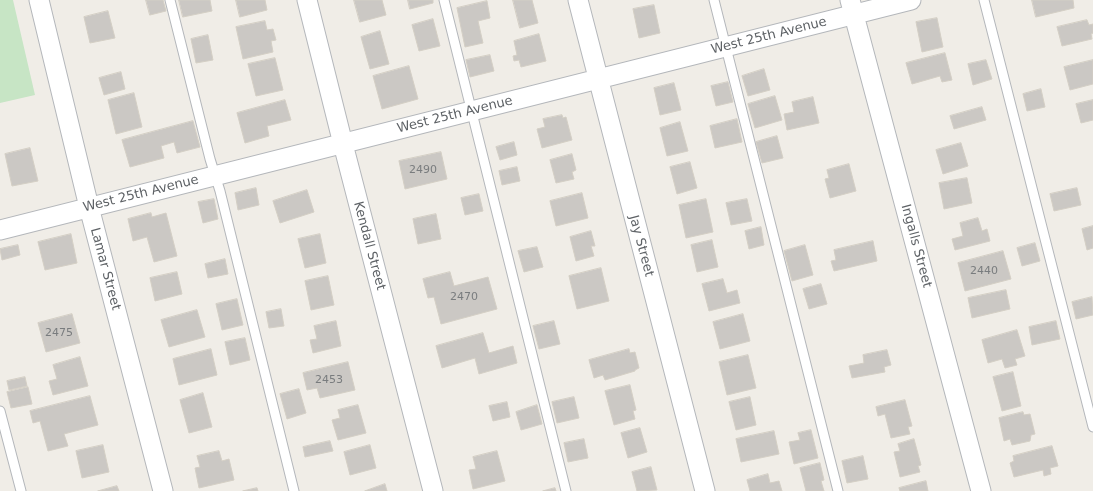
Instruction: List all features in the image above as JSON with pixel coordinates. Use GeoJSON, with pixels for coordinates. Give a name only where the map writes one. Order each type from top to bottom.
{"type":"FeatureCollection","features":[{"type":"Feature","properties":{"kind":"street","name":"Lamar Street"},"geometry":{"type":"LineString","coordinates":[[39,0],[89,207],[163,491]]}},
{"type":"Feature","properties":{"kind":"street","name":"Kendall Street"},"geometry":{"type":"LineString","coordinates":[[307,0],[433,491]]}},
{"type":"Feature","properties":{"kind":"street","name":"Jay Street"},"geometry":{"type":"LineString","coordinates":[[578,0],[597,79],[705,491]]}},
{"type":"Feature","properties":{"kind":"street","name":"West 25th Avenue"},"geometry":{"type":"LineString","coordinates":[[0,230],[726,47],[852,7],[910,0]]}},
{"type":"Feature","properties":{"kind":"street","name":"Ingalls Street"},"geometry":{"type":"LineString","coordinates":[[852,7],[981,491]]}},
{"type":"Feature","properties":{"kind":"lane"},"geometry":{"type":"LineString","coordinates":[[170,0],[220,192],[294,491]]}},
{"type":"Feature","properties":{"kind":"lane"},"geometry":{"type":"LineString","coordinates":[[444,0],[566,491]]}},
{"type":"Feature","properties":{"kind":"lane"},"geometry":{"type":"LineString","coordinates":[[714,0],[838,491]]}},
{"type":"Feature","properties":{"kind":"lane"},"geometry":{"type":"LineString","coordinates":[[984,0],[1093,427]]}},
{"type":"Feature","properties":{"kind":"lane"},"geometry":{"type":"LineString","coordinates":[[0,411],[20,491]]}},
{"type":"Feature","properties":{"kind":"green space"},"geometry":{"type":"Polygon","coordinates":[[[0,0],[13,0],[35,95],[0,103],[0,0]]]}},
{"type":"Feature","properties":{"kind":"building"},"geometry":{"type":"Polygon","coordinates":[[[146,0],[163,0],[166,11],[150,15],[146,0]]]}},
{"type":"Feature","properties":{"kind":"building"},"geometry":{"type":"Polygon","coordinates":[[[179,0],[210,0],[212,11],[183,17],[179,0]]]}},
{"type":"Feature","properties":{"kind":"building"},"geometry":{"type":"Polygon","coordinates":[[[236,0],[265,0],[267,10],[240,17],[236,0]]]}},
{"type":"Feature","properties":{"kind":"building"},"geometry":{"type":"Polygon","coordinates":[[[354,0],[382,0],[386,15],[360,22],[354,0]]]}},
{"type":"Feature","properties":{"kind":"building"},"geometry":{"type":"Polygon","coordinates":[[[408,0],[433,0],[433,3],[410,9],[408,0]]]}},
{"type":"Feature","properties":{"kind":"building"},"geometry":{"type":"Polygon","coordinates":[[[513,0],[532,0],[538,23],[520,28],[513,0]]]}},
{"type":"Feature","properties":{"kind":"building"},"geometry":{"type":"Polygon","coordinates":[[[1032,0],[1073,0],[1074,8],[1036,17],[1032,0]]]}},
{"type":"Feature","properties":{"kind":"building"},"geometry":{"type":"Polygon","coordinates":[[[487,1],[490,18],[478,21],[483,43],[465,47],[457,8],[487,1]]]}},
{"type":"Feature","properties":{"kind":"building"},"geometry":{"type":"Polygon","coordinates":[[[654,5],[660,33],[639,38],[633,9],[654,5]]]}},
{"type":"Feature","properties":{"kind":"building"},"geometry":{"type":"Polygon","coordinates":[[[108,11],[115,38],[90,43],[84,17],[108,11]]]}},
{"type":"Feature","properties":{"kind":"building"},"geometry":{"type":"Polygon","coordinates":[[[937,18],[943,47],[922,52],[916,22],[937,18]]]}},
{"type":"Feature","properties":{"kind":"building"},"geometry":{"type":"Polygon","coordinates":[[[433,19],[440,46],[419,51],[412,25],[433,19]]]}},
{"type":"Feature","properties":{"kind":"building"},"geometry":{"type":"Polygon","coordinates":[[[1087,20],[1089,25],[1093,24],[1093,33],[1091,34],[1092,39],[1062,46],[1057,27],[1087,20]]]}},
{"type":"Feature","properties":{"kind":"building"},"geometry":{"type":"Polygon","coordinates":[[[265,21],[267,30],[273,29],[276,40],[271,41],[273,52],[243,59],[236,27],[265,21]]]}},
{"type":"Feature","properties":{"kind":"building"},"geometry":{"type":"Polygon","coordinates":[[[380,31],[389,64],[370,69],[361,37],[380,31]]]}},
{"type":"Feature","properties":{"kind":"building"},"geometry":{"type":"Polygon","coordinates":[[[539,34],[546,61],[521,67],[519,60],[514,61],[513,56],[517,55],[514,41],[539,34]]]}},
{"type":"Feature","properties":{"kind":"building"},"geometry":{"type":"Polygon","coordinates":[[[208,35],[213,60],[196,63],[191,39],[208,35]]]}},
{"type":"Feature","properties":{"kind":"building"},"geometry":{"type":"Polygon","coordinates":[[[945,53],[952,80],[942,82],[940,76],[912,84],[906,63],[945,53]]]}},
{"type":"Feature","properties":{"kind":"building"},"geometry":{"type":"Polygon","coordinates":[[[490,55],[494,71],[470,77],[466,60],[490,55]]]}},
{"type":"Feature","properties":{"kind":"building"},"geometry":{"type":"Polygon","coordinates":[[[275,58],[283,90],[256,96],[248,64],[275,58]]]}},
{"type":"Feature","properties":{"kind":"building"},"geometry":{"type":"Polygon","coordinates":[[[986,60],[992,79],[973,85],[968,64],[986,60]]]}},
{"type":"Feature","properties":{"kind":"building"},"geometry":{"type":"Polygon","coordinates":[[[1093,60],[1093,84],[1070,90],[1064,67],[1093,60]]]}},
{"type":"Feature","properties":{"kind":"building"},"geometry":{"type":"Polygon","coordinates":[[[409,66],[418,99],[382,109],[373,76],[409,66]]]}},
{"type":"Feature","properties":{"kind":"building"},"geometry":{"type":"Polygon","coordinates":[[[764,69],[770,90],[748,96],[742,76],[764,69]]]}},
{"type":"Feature","properties":{"kind":"building"},"geometry":{"type":"Polygon","coordinates":[[[121,72],[125,89],[104,95],[99,78],[121,72]]]}},
{"type":"Feature","properties":{"kind":"building"},"geometry":{"type":"Polygon","coordinates":[[[728,82],[733,102],[716,106],[711,86],[728,82]]]}},
{"type":"Feature","properties":{"kind":"building"},"geometry":{"type":"Polygon","coordinates":[[[674,83],[681,110],[660,115],[654,88],[674,83]]]}},
{"type":"Feature","properties":{"kind":"building"},"geometry":{"type":"Polygon","coordinates":[[[1041,89],[1045,107],[1027,111],[1023,94],[1041,89]]]}},
{"type":"Feature","properties":{"kind":"building"},"geometry":{"type":"Polygon","coordinates":[[[134,93],[142,127],[116,134],[108,100],[134,93]]]}},
{"type":"Feature","properties":{"kind":"building"},"geometry":{"type":"Polygon","coordinates":[[[775,96],[782,120],[755,128],[748,104],[775,96]]]}},
{"type":"Feature","properties":{"kind":"building"},"geometry":{"type":"Polygon","coordinates":[[[813,97],[819,123],[787,130],[784,114],[794,112],[792,102],[813,97]]]}},
{"type":"Feature","properties":{"kind":"building"},"geometry":{"type":"Polygon","coordinates":[[[285,100],[291,120],[267,126],[269,136],[245,143],[237,113],[285,100]]]}},
{"type":"Feature","properties":{"kind":"building"},"geometry":{"type":"Polygon","coordinates":[[[1093,100],[1093,120],[1081,123],[1076,104],[1093,100]]]}},
{"type":"Feature","properties":{"kind":"building"},"geometry":{"type":"Polygon","coordinates":[[[982,107],[986,120],[954,129],[950,116],[982,107]]]}},
{"type":"Feature","properties":{"kind":"building"},"geometry":{"type":"Polygon","coordinates":[[[562,115],[563,118],[566,117],[572,140],[542,148],[537,129],[545,127],[543,119],[562,115]]]}},
{"type":"Feature","properties":{"kind":"building"},"geometry":{"type":"Polygon","coordinates":[[[737,119],[742,142],[715,148],[710,126],[737,119]]]}},
{"type":"Feature","properties":{"kind":"building"},"geometry":{"type":"Polygon","coordinates":[[[193,121],[200,147],[177,153],[174,142],[161,146],[164,158],[130,167],[122,140],[193,121]]]}},
{"type":"Feature","properties":{"kind":"building"},"geometry":{"type":"Polygon","coordinates":[[[680,122],[688,151],[667,156],[660,128],[680,122]]]}},
{"type":"Feature","properties":{"kind":"building"},"geometry":{"type":"Polygon","coordinates":[[[777,136],[783,158],[762,163],[756,142],[777,136]]]}},
{"type":"Feature","properties":{"kind":"building"},"geometry":{"type":"Polygon","coordinates":[[[514,142],[517,155],[500,160],[496,147],[514,142]]]}},
{"type":"Feature","properties":{"kind":"building"},"geometry":{"type":"Polygon","coordinates":[[[961,143],[968,166],[943,174],[936,150],[961,143]]]}},
{"type":"Feature","properties":{"kind":"building"},"geometry":{"type":"Polygon","coordinates":[[[30,148],[38,181],[12,186],[5,154],[30,148]]]}},
{"type":"Feature","properties":{"kind":"building"},"geometry":{"type":"Polygon","coordinates":[[[441,152],[447,179],[405,189],[399,161],[441,152]]]}},
{"type":"Feature","properties":{"kind":"building"},"geometry":{"type":"Polygon","coordinates":[[[572,154],[576,170],[572,172],[574,179],[556,183],[550,160],[572,154]]]}},
{"type":"Feature","properties":{"kind":"building"},"geometry":{"type":"Polygon","coordinates":[[[690,162],[697,188],[677,194],[670,167],[690,162]]]}},
{"type":"Feature","properties":{"kind":"building"},"geometry":{"type":"Polygon","coordinates":[[[849,164],[856,191],[830,198],[825,179],[829,178],[827,170],[849,164]]]}},
{"type":"Feature","properties":{"kind":"building"},"geometry":{"type":"Polygon","coordinates":[[[517,167],[520,181],[502,185],[499,171],[517,167]]]}},
{"type":"Feature","properties":{"kind":"building"},"geometry":{"type":"Polygon","coordinates":[[[967,178],[972,203],[944,209],[939,183],[967,178]]]}},
{"type":"Feature","properties":{"kind":"building"},"geometry":{"type":"Polygon","coordinates":[[[256,188],[259,205],[238,210],[235,193],[256,188]]]}},
{"type":"Feature","properties":{"kind":"building"},"geometry":{"type":"Polygon","coordinates":[[[1077,188],[1081,205],[1054,211],[1050,194],[1077,188]]]}},
{"type":"Feature","properties":{"kind":"building"},"geometry":{"type":"Polygon","coordinates":[[[307,190],[314,212],[280,223],[273,201],[307,190]]]}},
{"type":"Feature","properties":{"kind":"building"},"geometry":{"type":"Polygon","coordinates":[[[582,193],[588,218],[556,226],[550,201],[582,193]]]}},
{"type":"Feature","properties":{"kind":"building"},"geometry":{"type":"Polygon","coordinates":[[[479,194],[483,211],[465,215],[461,198],[479,194]]]}},
{"type":"Feature","properties":{"kind":"building"},"geometry":{"type":"Polygon","coordinates":[[[214,199],[218,219],[203,223],[198,202],[214,199]]]}},
{"type":"Feature","properties":{"kind":"building"},"geometry":{"type":"Polygon","coordinates":[[[706,199],[713,232],[686,238],[679,205],[706,199]]]}},
{"type":"Feature","properties":{"kind":"building"},"geometry":{"type":"Polygon","coordinates":[[[747,199],[752,221],[731,225],[726,203],[747,199]]]}},
{"type":"Feature","properties":{"kind":"building"},"geometry":{"type":"Polygon","coordinates":[[[151,213],[152,217],[166,213],[177,256],[154,262],[147,237],[133,241],[128,219],[151,213]]]}},
{"type":"Feature","properties":{"kind":"building"},"geometry":{"type":"Polygon","coordinates":[[[436,214],[441,239],[418,244],[413,219],[436,214]]]}},
{"type":"Feature","properties":{"kind":"building"},"geometry":{"type":"Polygon","coordinates":[[[978,218],[982,231],[987,229],[990,241],[955,250],[952,239],[963,236],[960,223],[978,218]]]}},
{"type":"Feature","properties":{"kind":"building"},"geometry":{"type":"Polygon","coordinates":[[[1093,226],[1093,248],[1087,250],[1082,229],[1093,226]]]}},
{"type":"Feature","properties":{"kind":"building"},"geometry":{"type":"Polygon","coordinates":[[[761,227],[764,245],[749,249],[745,231],[761,227]]]}},
{"type":"Feature","properties":{"kind":"building"},"geometry":{"type":"Polygon","coordinates":[[[591,231],[595,246],[591,246],[594,256],[576,261],[570,237],[591,231]]]}},
{"type":"Feature","properties":{"kind":"building"},"geometry":{"type":"Polygon","coordinates":[[[71,234],[77,263],[45,270],[38,242],[71,234]]]}},
{"type":"Feature","properties":{"kind":"building"},"geometry":{"type":"Polygon","coordinates":[[[320,234],[326,263],[305,268],[298,239],[320,234]]]}},
{"type":"Feature","properties":{"kind":"building"},"geometry":{"type":"Polygon","coordinates":[[[712,240],[718,267],[697,272],[691,245],[712,240]]]}},
{"type":"Feature","properties":{"kind":"building"},"geometry":{"type":"Polygon","coordinates":[[[873,241],[877,261],[834,271],[831,261],[836,260],[834,250],[873,241]]]}},
{"type":"Feature","properties":{"kind":"building"},"geometry":{"type":"Polygon","coordinates":[[[1035,243],[1040,261],[1022,266],[1017,248],[1035,243]]]}},
{"type":"Feature","properties":{"kind":"building"},"geometry":{"type":"Polygon","coordinates":[[[18,245],[20,255],[2,260],[0,249],[18,245]]]}},
{"type":"Feature","properties":{"kind":"building"},"geometry":{"type":"Polygon","coordinates":[[[805,245],[813,275],[792,281],[784,251],[805,245]]]}},
{"type":"Feature","properties":{"kind":"building"},"geometry":{"type":"Polygon","coordinates":[[[537,247],[543,267],[524,272],[518,251],[537,247]]]}},
{"type":"Feature","properties":{"kind":"building"},"geometry":{"type":"Polygon","coordinates":[[[1003,251],[1011,279],[965,291],[958,263],[1003,251]]]}},
{"type":"Feature","properties":{"kind":"building"},"geometry":{"type":"Polygon","coordinates":[[[225,259],[228,274],[208,278],[205,264],[225,259]]]}},
{"type":"Feature","properties":{"kind":"building"},"geometry":{"type":"Polygon","coordinates":[[[601,268],[609,301],[577,309],[569,276],[601,268]]]}},
{"type":"Feature","properties":{"kind":"building"},"geometry":{"type":"Polygon","coordinates":[[[177,272],[182,294],[155,301],[150,278],[177,272]]]}},
{"type":"Feature","properties":{"kind":"building"},"geometry":{"type":"Polygon","coordinates":[[[450,272],[454,286],[488,277],[497,309],[441,324],[434,297],[428,298],[423,279],[450,272]]]}},
{"type":"Feature","properties":{"kind":"building"},"geometry":{"type":"Polygon","coordinates":[[[328,276],[334,305],[311,310],[305,281],[328,276]]]}},
{"type":"Feature","properties":{"kind":"building"},"geometry":{"type":"Polygon","coordinates":[[[723,279],[727,293],[737,290],[740,303],[709,311],[702,284],[723,279]]]}},
{"type":"Feature","properties":{"kind":"building"},"geometry":{"type":"Polygon","coordinates":[[[821,284],[827,304],[809,309],[803,289],[821,284]]]}},
{"type":"Feature","properties":{"kind":"building"},"geometry":{"type":"Polygon","coordinates":[[[1006,290],[1010,309],[972,318],[968,298],[1006,290]]]}},
{"type":"Feature","properties":{"kind":"building"},"geometry":{"type":"Polygon","coordinates":[[[1092,297],[1093,315],[1076,319],[1072,302],[1092,297]]]}},
{"type":"Feature","properties":{"kind":"building"},"geometry":{"type":"Polygon","coordinates":[[[237,299],[243,325],[222,330],[216,304],[237,299]]]}},
{"type":"Feature","properties":{"kind":"building"},"geometry":{"type":"Polygon","coordinates":[[[281,309],[284,326],[269,328],[266,312],[281,309]]]}},
{"type":"Feature","properties":{"kind":"building"},"geometry":{"type":"Polygon","coordinates":[[[197,310],[205,337],[169,347],[161,320],[197,310]]]}},
{"type":"Feature","properties":{"kind":"building"},"geometry":{"type":"Polygon","coordinates":[[[72,314],[80,343],[46,352],[38,323],[72,314]]]}},
{"type":"Feature","properties":{"kind":"building"},"geometry":{"type":"Polygon","coordinates":[[[743,314],[750,341],[720,349],[713,322],[743,314]]]}},
{"type":"Feature","properties":{"kind":"building"},"geometry":{"type":"Polygon","coordinates":[[[336,321],[341,346],[313,353],[310,340],[317,339],[314,326],[336,321]]]}},
{"type":"Feature","properties":{"kind":"building"},"geometry":{"type":"Polygon","coordinates":[[[554,321],[560,344],[539,349],[533,326],[554,321]]]}},
{"type":"Feature","properties":{"kind":"building"},"geometry":{"type":"Polygon","coordinates":[[[1056,321],[1060,339],[1032,345],[1029,327],[1056,321]]]}},
{"type":"Feature","properties":{"kind":"building"},"geometry":{"type":"Polygon","coordinates":[[[1017,330],[1025,356],[1015,359],[1017,365],[1005,368],[1002,359],[988,363],[982,340],[1017,330]]]}},
{"type":"Feature","properties":{"kind":"building"},"geometry":{"type":"Polygon","coordinates":[[[483,333],[489,353],[513,346],[517,363],[479,374],[475,358],[442,368],[436,346],[483,333]]]}},
{"type":"Feature","properties":{"kind":"building"},"geometry":{"type":"Polygon","coordinates":[[[245,338],[250,360],[230,365],[225,342],[245,338]]]}},
{"type":"Feature","properties":{"kind":"building"},"geometry":{"type":"Polygon","coordinates":[[[211,349],[217,375],[179,385],[173,359],[211,349]]]}},
{"type":"Feature","properties":{"kind":"building"},"geometry":{"type":"Polygon","coordinates":[[[629,349],[630,353],[635,352],[639,368],[635,371],[605,380],[603,375],[594,378],[589,360],[629,349]]]}},
{"type":"Feature","properties":{"kind":"building"},"geometry":{"type":"Polygon","coordinates":[[[887,350],[891,365],[884,367],[885,372],[852,378],[849,366],[864,363],[863,355],[887,350]]]}},
{"type":"Feature","properties":{"kind":"building"},"geometry":{"type":"Polygon","coordinates":[[[748,355],[756,388],[727,395],[719,362],[748,355]]]}},
{"type":"Feature","properties":{"kind":"building"},"geometry":{"type":"Polygon","coordinates":[[[80,357],[88,386],[53,395],[49,381],[57,379],[53,365],[80,357]]]}},
{"type":"Feature","properties":{"kind":"building"},"geometry":{"type":"Polygon","coordinates":[[[348,362],[355,390],[320,398],[317,388],[307,390],[303,373],[348,362]]]}},
{"type":"Feature","properties":{"kind":"building"},"geometry":{"type":"Polygon","coordinates":[[[1013,372],[1021,406],[1002,411],[993,377],[1013,372]]]}},
{"type":"Feature","properties":{"kind":"building"},"geometry":{"type":"Polygon","coordinates":[[[25,377],[27,386],[9,390],[7,381],[25,377]]]}},
{"type":"Feature","properties":{"kind":"building"},"geometry":{"type":"Polygon","coordinates":[[[630,385],[636,410],[633,411],[635,419],[614,425],[605,391],[630,385]]]}},
{"type":"Feature","properties":{"kind":"building"},"geometry":{"type":"Polygon","coordinates":[[[28,387],[32,404],[11,408],[7,392],[28,387]]]}},
{"type":"Feature","properties":{"kind":"building"},"geometry":{"type":"Polygon","coordinates":[[[299,389],[306,413],[287,419],[280,394],[299,389]]]}},
{"type":"Feature","properties":{"kind":"building"},"geometry":{"type":"Polygon","coordinates":[[[203,393],[212,427],[189,433],[180,400],[203,393]]]}},
{"type":"Feature","properties":{"kind":"building"},"geometry":{"type":"Polygon","coordinates":[[[90,396],[98,425],[64,434],[68,446],[48,451],[40,421],[33,423],[30,411],[90,396]]]}},
{"type":"Feature","properties":{"kind":"building"},"geometry":{"type":"Polygon","coordinates":[[[574,397],[579,418],[557,423],[552,402],[574,397]]]}},
{"type":"Feature","properties":{"kind":"building"},"geometry":{"type":"Polygon","coordinates":[[[750,397],[756,425],[736,430],[729,402],[750,397]]]}},
{"type":"Feature","properties":{"kind":"building"},"geometry":{"type":"Polygon","coordinates":[[[905,400],[912,426],[908,427],[910,434],[891,438],[885,414],[878,416],[876,407],[905,400]]]}},
{"type":"Feature","properties":{"kind":"building"},"geometry":{"type":"Polygon","coordinates":[[[507,402],[510,417],[493,421],[489,406],[507,402]]]}},
{"type":"Feature","properties":{"kind":"building"},"geometry":{"type":"Polygon","coordinates":[[[358,405],[366,433],[338,440],[332,420],[340,418],[338,410],[358,405]]]}},
{"type":"Feature","properties":{"kind":"building"},"geometry":{"type":"Polygon","coordinates":[[[537,405],[542,424],[521,430],[516,412],[537,405]]]}},
{"type":"Feature","properties":{"kind":"building"},"geometry":{"type":"Polygon","coordinates":[[[1023,412],[1024,415],[1030,414],[1035,434],[1031,435],[1030,441],[1012,445],[1010,439],[1004,441],[999,418],[1023,412]]]}},
{"type":"Feature","properties":{"kind":"building"},"geometry":{"type":"Polygon","coordinates":[[[640,428],[647,452],[628,458],[621,433],[640,428]]]}},
{"type":"Feature","properties":{"kind":"building"},"geometry":{"type":"Polygon","coordinates":[[[811,430],[818,458],[794,464],[789,442],[800,440],[798,433],[811,430]]]}},
{"type":"Feature","properties":{"kind":"building"},"geometry":{"type":"Polygon","coordinates":[[[774,431],[779,454],[741,462],[736,439],[774,431]]]}},
{"type":"Feature","properties":{"kind":"building"},"geometry":{"type":"Polygon","coordinates":[[[584,439],[588,458],[568,462],[564,443],[584,439]]]}},
{"type":"Feature","properties":{"kind":"building"},"geometry":{"type":"Polygon","coordinates":[[[914,439],[921,465],[918,466],[920,472],[900,477],[894,452],[900,451],[898,444],[914,439]]]}},
{"type":"Feature","properties":{"kind":"building"},"geometry":{"type":"Polygon","coordinates":[[[330,441],[333,451],[305,457],[303,447],[330,441]]]}},
{"type":"Feature","properties":{"kind":"building"},"geometry":{"type":"Polygon","coordinates":[[[103,445],[109,472],[82,478],[76,451],[103,445]]]}},
{"type":"Feature","properties":{"kind":"building"},"geometry":{"type":"Polygon","coordinates":[[[370,445],[376,468],[350,475],[344,452],[370,445]]]}},
{"type":"Feature","properties":{"kind":"building"},"geometry":{"type":"Polygon","coordinates":[[[1052,446],[1058,466],[1050,468],[1051,474],[1044,476],[1043,470],[1014,477],[1010,463],[1014,461],[1013,456],[1052,446]]]}},
{"type":"Feature","properties":{"kind":"building"},"geometry":{"type":"Polygon","coordinates":[[[219,451],[222,461],[229,459],[234,480],[199,488],[195,468],[200,467],[197,456],[219,451]]]}},
{"type":"Feature","properties":{"kind":"building"},"geometry":{"type":"Polygon","coordinates":[[[497,451],[505,481],[473,489],[469,470],[476,469],[473,457],[497,451]]]}},
{"type":"Feature","properties":{"kind":"building"},"geometry":{"type":"Polygon","coordinates":[[[863,456],[868,479],[847,483],[842,461],[863,456]]]}},
{"type":"Feature","properties":{"kind":"building"},"geometry":{"type":"Polygon","coordinates":[[[820,463],[824,480],[821,481],[824,491],[806,491],[800,468],[820,463]]]}},
{"type":"Feature","properties":{"kind":"building"},"geometry":{"type":"Polygon","coordinates":[[[651,467],[657,490],[637,491],[632,472],[651,467]]]}},
{"type":"Feature","properties":{"kind":"building"},"geometry":{"type":"Polygon","coordinates":[[[768,474],[770,483],[779,481],[782,491],[750,491],[747,480],[768,474]]]}},
{"type":"Feature","properties":{"kind":"building"},"geometry":{"type":"Polygon","coordinates":[[[926,481],[928,491],[900,491],[899,488],[926,481]]]}},
{"type":"Feature","properties":{"kind":"building"},"geometry":{"type":"Polygon","coordinates":[[[385,484],[387,491],[365,491],[385,484]]]}},
{"type":"Feature","properties":{"kind":"building"},"geometry":{"type":"Polygon","coordinates":[[[117,486],[119,491],[98,491],[117,486]]]}},
{"type":"Feature","properties":{"kind":"building"},"geometry":{"type":"Polygon","coordinates":[[[257,488],[258,491],[243,491],[257,488]]]}},
{"type":"Feature","properties":{"kind":"building"},"geometry":{"type":"Polygon","coordinates":[[[555,488],[556,491],[543,491],[555,488]]]}}]}
